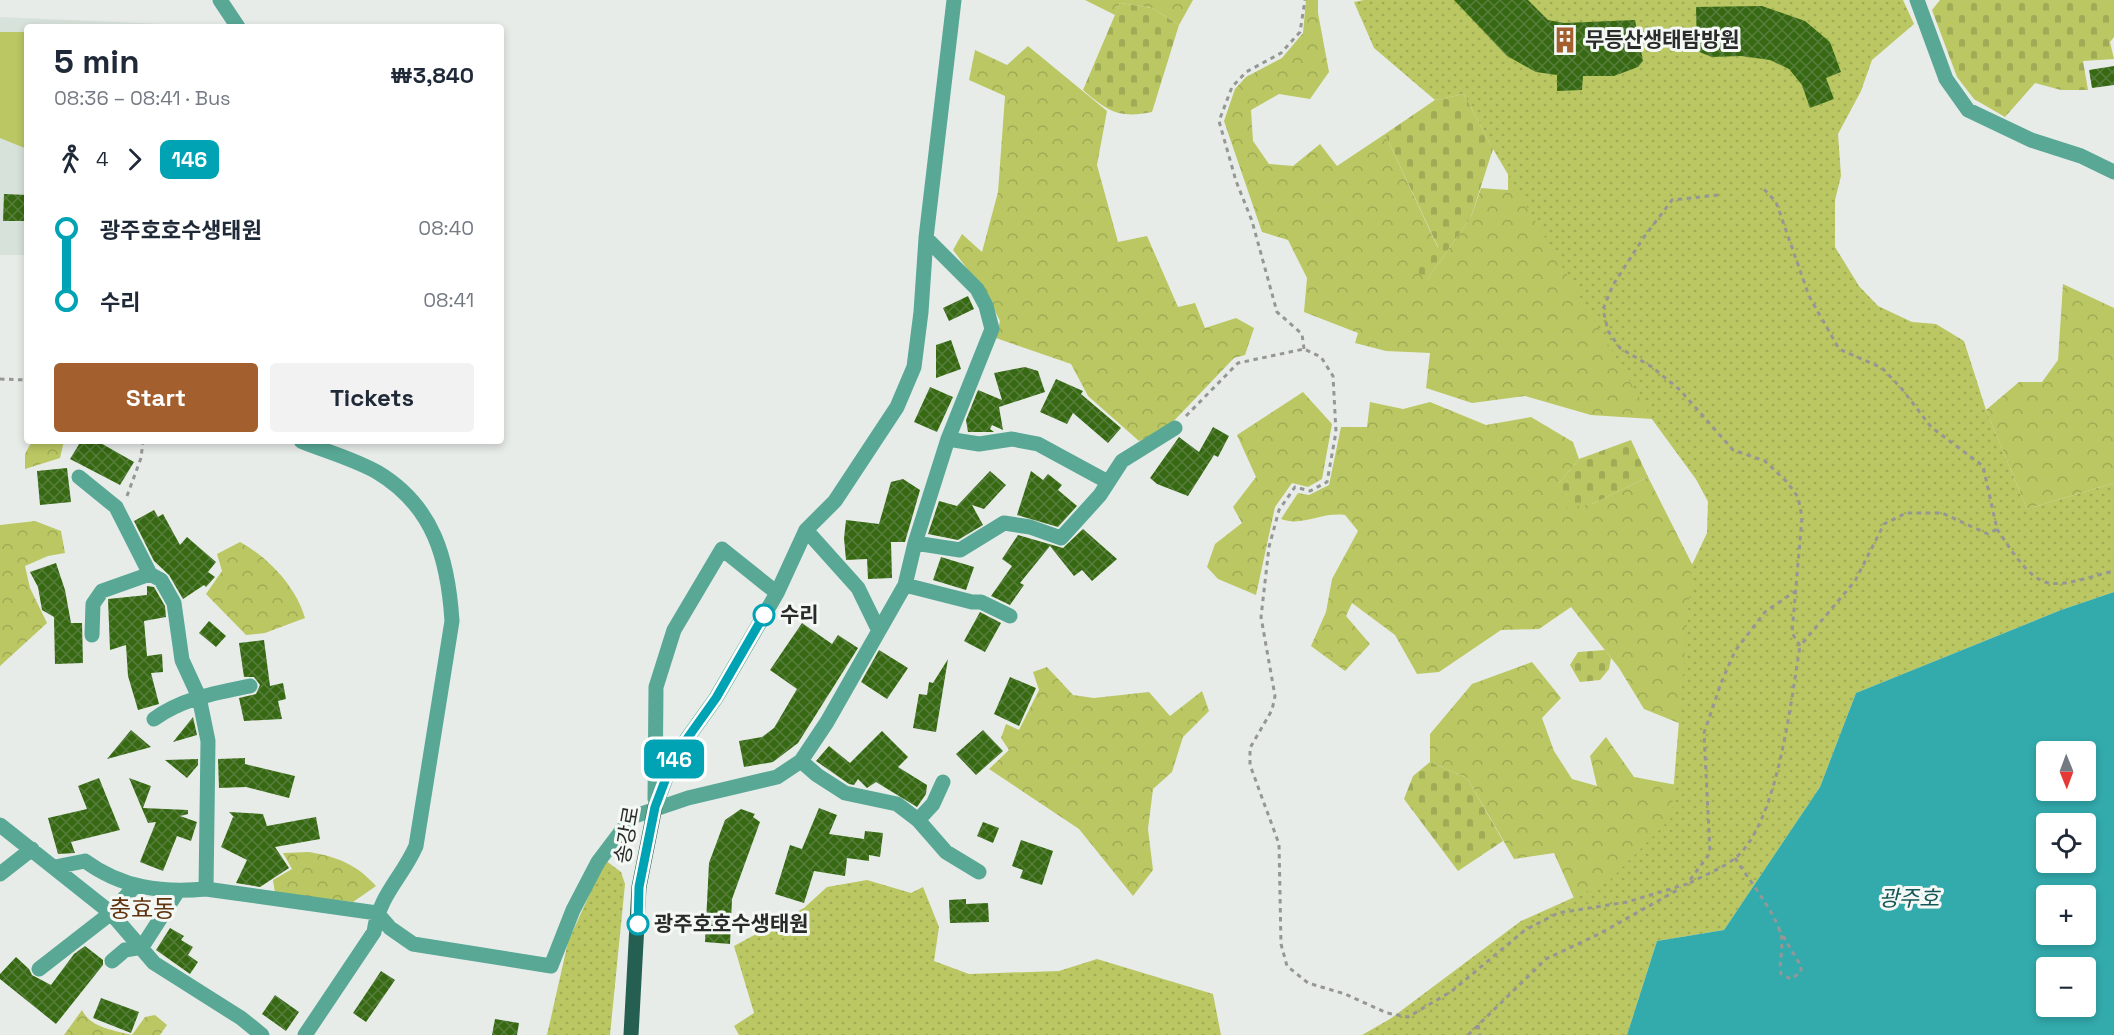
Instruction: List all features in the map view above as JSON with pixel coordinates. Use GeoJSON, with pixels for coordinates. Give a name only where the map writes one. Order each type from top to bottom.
{"type":"FeatureCollection","features":[{"type":"Feature","properties":{"kind":"main road","name":"송강로"},"geometry":{"type":"LineString","coordinates":[[631,1035],[639,887],[655,807]]}},
{"type":"Feature","properties":{"kind":"street"},"geometry":{"type":"LineString","coordinates":[[220,0],[236,24]]}},
{"type":"Feature","properties":{"kind":"street"},"geometry":{"type":"LineString","coordinates":[[655,807],[674,757],[716,698],[777,593],[806,530],[835,501],[897,407],[914,367],[921,312],[926,238],[954,0]]}},
{"type":"Feature","properties":{"kind":"street"},"geometry":{"type":"LineString","coordinates":[[1917,0],[1946,79],[1968,110],[2031,140],[2081,156],[2114,172]]}},
{"type":"Feature","properties":{"kind":"street"},"geometry":{"type":"LineString","coordinates":[[55,867],[85,861],[105,875],[135,886],[178,891],[206,889],[377,913],[390,928],[413,944],[550,966],[573,910],[598,862],[632,817],[655,807],[777,777],[801,761],[827,722],[904,585],[948,439],[992,329],[986,306],[977,289],[926,238]]}},
{"type":"Feature","properties":{"kind":"street"},"geometry":{"type":"LineString","coordinates":[[915,543],[960,550],[1004,523],[1030,527],[1061,538],[1108,482],[1122,460],[1175,428]]}},
{"type":"Feature","properties":{"kind":"street"},"geometry":{"type":"LineString","coordinates":[[948,439],[979,444],[1012,440],[1038,444],[1108,482]]}},
{"type":"Feature","properties":{"kind":"street"},"geometry":{"type":"LineString","coordinates":[[305,1035],[374,932],[377,913],[396,879],[409,863],[416,846],[452,621],[450,589],[440,542],[398,486],[375,471],[308,444]]}},
{"type":"Feature","properties":{"kind":"street"},"geometry":{"type":"LineString","coordinates":[[79,477],[116,507],[150,574],[161,580],[174,603],[182,660],[199,697],[208,741],[206,889]]}},
{"type":"Feature","properties":{"kind":"street"},"geometry":{"type":"LineString","coordinates":[[806,530],[858,588],[878,629]]}},
{"type":"Feature","properties":{"kind":"street","name":"송강로"},"geometry":{"type":"LineString","coordinates":[[655,807],[656,687],[674,630],[722,549],[777,593]]}},
{"type":"Feature","properties":{"kind":"street"},"geometry":{"type":"LineString","coordinates":[[92,635],[93,604],[102,591],[150,574]]}},
{"type":"Feature","properties":{"kind":"street"},"geometry":{"type":"LineString","coordinates":[[904,585],[972,602],[981,602],[1011,616]]}},
{"type":"Feature","properties":{"kind":"street"},"geometry":{"type":"LineString","coordinates":[[154,719],[170,707],[199,697],[250,686]]}},
{"type":"Feature","properties":{"kind":"street"},"geometry":{"type":"LineString","coordinates":[[801,761],[817,775],[845,793],[897,804],[918,820],[946,852],[979,872]]}},
{"type":"Feature","properties":{"kind":"street"},"geometry":{"type":"LineString","coordinates":[[918,820],[933,804],[943,782]]}},
{"type":"Feature","properties":{"kind":"street"},"geometry":{"type":"LineString","coordinates":[[0,825],[111,913],[154,963],[241,1018],[262,1035]]}},
{"type":"Feature","properties":{"kind":"street"},"geometry":{"type":"LineString","coordinates":[[0,874],[33,849]]}},
{"type":"Feature","properties":{"kind":"street"},"geometry":{"type":"LineString","coordinates":[[39,969],[111,913],[135,886]]}},
{"type":"Feature","properties":{"kind":"street"},"geometry":{"type":"LineString","coordinates":[[112,961],[124,950],[142,947],[178,891]]}},
{"type":"Feature","properties":{"kind":"path"},"geometry":{"type":"LineString","coordinates":[[1304,349],[1302,334],[1277,312],[1252,221],[1236,181],[1219,121],[1232,87],[1246,72],[1281,53],[1300,32],[1305,0]]}},
{"type":"Feature","properties":{"kind":"path"},"geometry":{"type":"LineString","coordinates":[[1762,187],[1776,202],[1809,296],[1839,349],[1882,368],[1931,428],[1983,466],[1997,529],[2019,562],[2047,583],[2064,582],[2114,571]]}},
{"type":"Feature","properties":{"kind":"path"},"geometry":{"type":"LineString","coordinates":[[1718,195],[1672,200],[1644,237],[1613,285],[1603,309],[1608,331],[1620,348],[1652,367],[1680,390],[1733,450],[1765,461],[1788,482],[1798,497],[1802,517],[1792,633],[1800,646]]}},
{"type":"Feature","properties":{"kind":"path"},"geometry":{"type":"LineString","coordinates":[[1175,428],[1238,363],[1304,349],[1321,357],[1333,376],[1336,432],[1327,482],[1310,491],[1295,487],[1279,510],[1269,547],[1261,617],[1275,696],[1272,710],[1250,748],[1250,765],[1279,844],[1281,944],[1287,966],[1308,983],[1345,994],[1387,1013],[1408,1017],[1452,991],[1525,930],[1558,914],[1628,902],[1687,884],[1710,853],[1704,733],[1720,684],[1735,651],[1765,612],[1797,590]]}},
{"type":"Feature","properties":{"kind":"path"},"geometry":{"type":"LineString","coordinates":[[0,380],[24,380]]}},
{"type":"Feature","properties":{"kind":"path"},"geometry":{"type":"LineString","coordinates":[[116,507],[128,495],[141,458],[143,444]]}},
{"type":"Feature","properties":{"kind":"path"},"geometry":{"type":"LineString","coordinates":[[1468,1035],[1546,959],[1599,934],[1735,858],[1759,825],[1780,761],[1800,646],[1855,581],[1884,524],[1906,513],[1942,513],[1988,534],[1997,529]]}},
{"type":"Feature","properties":{"kind":"path"},"geometry":{"type":"LineString","coordinates":[[1735,858],[1780,931],[1801,966],[1801,972],[1791,980],[1781,974],[1779,967],[1783,948],[1780,931]]}},
{"type":"Feature","properties":{"kind":"path"},"geometry":{"type":"LineString","coordinates":[[1478,1025],[1480,1035]]}},
{"type":"Feature","properties":{"kind":"shaded area"},"geometry":{"type":"Polygon","coordinates":[[[0,17],[162,24],[24,24],[24,255],[0,255],[0,17]]]}},
{"type":"Feature","properties":{"kind":"green space"},"geometry":{"type":"Polygon","coordinates":[[[1085,0],[1193,0],[1179,25],[1152,8],[1120,3],[1115,15],[1085,0]]]}},
{"type":"Feature","properties":{"kind":"green space"},"geometry":{"type":"Polygon","coordinates":[[[1306,0],[1318,0],[1318,13],[1329,72],[1310,99],[1279,94],[1251,110],[1253,141],[1269,164],[1293,166],[1320,144],[1337,166],[1385,134],[1438,248],[1427,280],[1471,217],[1481,188],[1508,190],[1508,157],[1730,451],[1701,732],[1644,709],[1619,668],[1571,607],[1539,629],[1501,630],[1439,672],[1417,674],[1395,635],[1352,603],[1346,616],[1370,644],[1345,671],[1311,646],[1326,612],[1332,579],[1358,531],[1345,515],[1327,515],[1296,521],[1281,519],[1298,493],[1309,495],[1329,485],[1341,427],[1367,427],[1370,402],[1403,409],[1430,402],[1486,425],[1531,417],[1573,442],[1579,459],[1559,483],[1592,504],[1648,477],[1692,564],[1709,554],[1721,526],[1696,479],[1652,419],[1591,415],[1525,396],[1472,403],[1426,388],[1430,353],[1386,351],[1355,343],[1358,333],[1304,312],[1307,278],[1288,240],[1262,232],[1224,121],[1235,89],[1246,77],[1282,58],[1303,33],[1306,0]]]}},
{"type":"Feature","properties":{"kind":"green space"},"geometry":{"type":"Polygon","coordinates":[[[1364,0],[1903,0],[1914,24],[1872,60],[1861,91],[1838,134],[1841,176],[1835,200],[1835,247],[1859,286],[1878,306],[1912,322],[1936,324],[1964,341],[1986,410],[2027,509],[2114,483],[2114,592],[2061,610],[1856,693],[1820,787],[1724,930],[1657,941],[1627,1035],[1362,1035],[1390,1019],[1521,921],[1608,882],[1671,818],[1692,565],[1707,533],[1708,500],[1696,479],[1652,419],[1493,149],[1464,94],[1435,100],[1374,48],[1354,2],[1364,0]]]}},
{"type":"Feature","properties":{"kind":"green space"},"geometry":{"type":"Polygon","coordinates":[[[1940,0],[2114,0],[2114,37],[2110,42],[2114,59],[2083,61],[2088,90],[2061,90],[2035,83],[2005,117],[1974,99],[1957,77],[1932,10],[1940,0]]]}},
{"type":"Feature","properties":{"kind":"green space"},"geometry":{"type":"Polygon","coordinates":[[[1120,3],[1152,8],[1179,25],[1152,112],[1122,114],[1114,112],[1083,90],[1120,3]]]}},
{"type":"Feature","properties":{"kind":"green space"},"geometry":{"type":"Polygon","coordinates":[[[0,32],[24,32],[24,148],[0,138],[0,32]]]}},
{"type":"Feature","properties":{"kind":"green space"},"geometry":{"type":"Polygon","coordinates":[[[1028,46],[1107,111],[1097,165],[1118,242],[1147,236],[1178,307],[1195,303],[1205,328],[1236,318],[1254,328],[1245,355],[1234,358],[1168,427],[1139,441],[1088,396],[1071,364],[996,338],[1000,321],[987,295],[953,250],[962,234],[982,252],[998,192],[1005,96],[969,80],[975,50],[1007,65],[1028,46]]]}},
{"type":"Feature","properties":{"kind":"green space"},"geometry":{"type":"Polygon","coordinates":[[[1464,94],[1493,149],[1471,217],[1427,280],[1414,269],[1438,247],[1385,134],[1435,100],[1464,94]]]}},
{"type":"Feature","properties":{"kind":"green space"},"geometry":{"type":"Polygon","coordinates":[[[2063,284],[2114,308],[2114,483],[2027,509],[1986,410],[2019,382],[2042,382],[2058,360],[2063,284]]]}},
{"type":"Feature","properties":{"kind":"green space"},"geometry":{"type":"Polygon","coordinates":[[[1303,392],[1332,424],[1322,479],[1308,487],[1292,483],[1275,507],[1256,595],[1218,579],[1207,567],[1215,544],[1242,523],[1233,507],[1256,477],[1237,435],[1303,392]]]}},
{"type":"Feature","properties":{"kind":"green space"},"geometry":{"type":"Polygon","coordinates":[[[1631,440],[1648,477],[1592,504],[1567,508],[1559,483],[1579,459],[1631,440]]]}},
{"type":"Feature","properties":{"kind":"green space"},"geometry":{"type":"Polygon","coordinates":[[[30,444],[63,444],[60,458],[25,469],[25,454],[30,444]]]}},
{"type":"Feature","properties":{"kind":"green space"},"geometry":{"type":"Polygon","coordinates":[[[35,521],[61,531],[65,553],[48,556],[25,566],[30,588],[47,623],[0,666],[0,525],[35,521]]]}},
{"type":"Feature","properties":{"kind":"green space"},"geometry":{"type":"Polygon","coordinates":[[[240,542],[261,556],[280,574],[295,595],[305,618],[265,633],[246,635],[206,594],[222,571],[217,554],[240,542]]]}},
{"type":"Feature","properties":{"kind":"green space"},"geometry":{"type":"Polygon","coordinates":[[[1605,650],[1611,658],[1609,669],[1600,680],[1580,682],[1570,665],[1578,652],[1605,650]]]}},
{"type":"Feature","properties":{"kind":"green space"},"geometry":{"type":"Polygon","coordinates":[[[1532,662],[1561,698],[1542,718],[1554,751],[1572,779],[1597,786],[1590,756],[1606,737],[1634,777],[1682,786],[1706,852],[1577,905],[1554,853],[1514,859],[1467,778],[1430,762],[1430,734],[1472,684],[1532,662]]]}},
{"type":"Feature","properties":{"kind":"green space"},"geometry":{"type":"Polygon","coordinates":[[[1047,667],[1073,695],[1094,698],[1149,692],[1170,716],[1202,691],[1209,711],[1183,737],[1172,772],[1153,789],[1148,829],[1153,870],[1133,896],[1079,829],[989,769],[1009,750],[1001,738],[1006,724],[1019,730],[1039,690],[1033,672],[1047,667]]]}},
{"type":"Feature","properties":{"kind":"green space"},"geometry":{"type":"Polygon","coordinates":[[[1430,762],[1467,778],[1503,841],[1458,871],[1404,799],[1413,776],[1430,762]]]}},
{"type":"Feature","properties":{"kind":"green space"},"geometry":{"type":"Polygon","coordinates":[[[309,852],[329,856],[354,867],[376,886],[353,902],[275,893],[273,880],[292,869],[283,853],[309,852]]]}},
{"type":"Feature","properties":{"kind":"green space"},"geometry":{"type":"Polygon","coordinates":[[[605,860],[621,872],[625,884],[610,1035],[547,1035],[568,942],[605,860]]]}},
{"type":"Feature","properties":{"kind":"green space","name":"광주호호수생태원"},"geometry":{"type":"Polygon","coordinates":[[[867,880],[911,893],[923,887],[939,927],[934,961],[969,974],[1059,971],[1097,959],[1213,994],[1221,1035],[739,1035],[734,1026],[754,1013],[734,946],[804,908],[827,887],[867,880]]]}},
{"type":"Feature","properties":{"kind":"green space"},"geometry":{"type":"Polygon","coordinates":[[[82,1010],[97,1025],[132,1035],[64,1035],[82,1010]]]}},
{"type":"Feature","properties":{"kind":"green space"},"geometry":{"type":"Polygon","coordinates":[[[155,1015],[167,1025],[160,1035],[132,1035],[145,1017],[155,1015]]]}},
{"type":"Feature","properties":{"kind":"water","name":"광주호"},"geometry":{"type":"Polygon","coordinates":[[[2114,592],[2114,1035],[1627,1035],[1657,941],[1724,930],[1820,787],[1856,693],[2061,610],[2114,592]]]}},
{"type":"Feature","properties":{"kind":"building","name":"무등산생태탐방원"},"geometry":{"type":"Polygon","coordinates":[[[1454,0],[1528,0],[1548,20],[1564,23],[1635,20],[1643,61],[1638,67],[1614,76],[1583,76],[1582,90],[1557,91],[1557,75],[1536,72],[1507,56],[1454,0]]]}},
{"type":"Feature","properties":{"kind":"building"},"geometry":{"type":"Polygon","coordinates":[[[1762,6],[1805,21],[1830,42],[1841,72],[1826,78],[1834,99],[1810,108],[1802,85],[1789,69],[1770,60],[1741,56],[1712,57],[1697,51],[1696,7],[1762,6]]]}},
{"type":"Feature","properties":{"kind":"building"},"geometry":{"type":"Polygon","coordinates":[[[2114,66],[2114,85],[2092,88],[2089,70],[2114,66]]]}},
{"type":"Feature","properties":{"kind":"building"},"geometry":{"type":"Polygon","coordinates":[[[4,194],[24,195],[24,221],[3,221],[4,194]]]}},
{"type":"Feature","properties":{"kind":"building"},"geometry":{"type":"Polygon","coordinates":[[[968,296],[974,309],[949,321],[943,308],[968,296]]]}},
{"type":"Feature","properties":{"kind":"building"},"geometry":{"type":"Polygon","coordinates":[[[951,340],[961,369],[936,378],[936,345],[951,340]]]}},
{"type":"Feature","properties":{"kind":"building"},"geometry":{"type":"Polygon","coordinates":[[[1025,367],[1038,371],[1045,392],[999,407],[1003,430],[992,425],[990,429],[994,432],[968,432],[966,420],[978,390],[1002,400],[994,373],[1025,367]]]}},
{"type":"Feature","properties":{"kind":"building"},"geometry":{"type":"Polygon","coordinates":[[[1056,379],[1083,391],[1081,394],[1121,428],[1108,443],[1073,413],[1067,424],[1040,412],[1056,379]]]}},
{"type":"Feature","properties":{"kind":"building"},"geometry":{"type":"Polygon","coordinates":[[[930,387],[953,397],[937,432],[914,422],[930,387]]]}},
{"type":"Feature","properties":{"kind":"building"},"geometry":{"type":"Polygon","coordinates":[[[1213,427],[1229,436],[1218,457],[1214,455],[1188,496],[1157,484],[1150,478],[1179,437],[1199,452],[1213,427]]]}},
{"type":"Feature","properties":{"kind":"building"},"geometry":{"type":"Polygon","coordinates":[[[79,444],[102,444],[134,462],[120,485],[70,459],[79,444]]]}},
{"type":"Feature","properties":{"kind":"building"},"geometry":{"type":"Polygon","coordinates":[[[67,468],[71,502],[40,505],[37,471],[67,468]]]}},
{"type":"Feature","properties":{"kind":"building"},"geometry":{"type":"Polygon","coordinates":[[[990,471],[1006,485],[984,509],[972,505],[983,525],[958,540],[928,534],[939,501],[957,506],[990,471]]]}},
{"type":"Feature","properties":{"kind":"building"},"geometry":{"type":"Polygon","coordinates":[[[1031,471],[1043,480],[1048,474],[1062,485],[1058,490],[1077,506],[1058,527],[1017,515],[1031,471]]]}},
{"type":"Feature","properties":{"kind":"building"},"geometry":{"type":"Polygon","coordinates":[[[903,479],[920,490],[905,542],[891,542],[892,578],[868,579],[867,559],[846,560],[844,538],[846,520],[879,524],[891,482],[903,479]]]}},
{"type":"Feature","properties":{"kind":"building"},"geometry":{"type":"Polygon","coordinates":[[[154,510],[158,517],[163,514],[180,545],[187,537],[216,562],[208,572],[215,577],[206,587],[204,585],[183,599],[169,575],[154,561],[134,521],[154,510]]]}},
{"type":"Feature","properties":{"kind":"building"},"geometry":{"type":"Polygon","coordinates":[[[1083,529],[1117,559],[1092,581],[1082,570],[1074,576],[1050,546],[1020,583],[1024,585],[1010,605],[991,596],[1012,566],[1002,559],[1018,535],[1063,548],[1083,529]]]}},
{"type":"Feature","properties":{"kind":"building"},"geometry":{"type":"Polygon","coordinates":[[[941,557],[974,567],[966,590],[933,580],[941,557]]]}},
{"type":"Feature","properties":{"kind":"building"},"geometry":{"type":"Polygon","coordinates":[[[56,563],[65,590],[71,623],[82,623],[83,663],[55,664],[54,617],[42,610],[38,587],[30,572],[56,563]]]}},
{"type":"Feature","properties":{"kind":"building"},"geometry":{"type":"Polygon","coordinates":[[[147,586],[154,587],[165,606],[166,617],[144,621],[147,656],[162,654],[163,672],[151,673],[159,704],[138,710],[128,676],[126,645],[110,650],[108,599],[147,595],[147,586]]]}},
{"type":"Feature","properties":{"kind":"building"},"geometry":{"type":"Polygon","coordinates":[[[980,612],[1001,623],[985,652],[964,641],[980,612]]]}},
{"type":"Feature","properties":{"kind":"building"},"geometry":{"type":"Polygon","coordinates":[[[209,621],[226,636],[216,647],[199,633],[209,621]]]}},
{"type":"Feature","properties":{"kind":"building"},"geometry":{"type":"Polygon","coordinates":[[[802,623],[832,644],[838,635],[858,648],[798,743],[773,762],[744,767],[739,741],[762,737],[774,728],[797,689],[770,670],[802,623]]]}},
{"type":"Feature","properties":{"kind":"building"},"geometry":{"type":"Polygon","coordinates":[[[264,640],[270,686],[283,683],[286,699],[278,701],[282,719],[244,721],[239,698],[256,694],[260,685],[254,677],[244,677],[239,643],[264,640]]]}},
{"type":"Feature","properties":{"kind":"building"},"geometry":{"type":"Polygon","coordinates":[[[879,650],[908,668],[887,699],[861,682],[879,650]]]}},
{"type":"Feature","properties":{"kind":"building"},"geometry":{"type":"Polygon","coordinates":[[[948,659],[936,732],[913,728],[919,694],[927,695],[929,682],[933,683],[948,659]]]}},
{"type":"Feature","properties":{"kind":"building"},"geometry":{"type":"Polygon","coordinates":[[[1010,677],[1036,688],[1019,726],[994,714],[1010,677]]]}},
{"type":"Feature","properties":{"kind":"building"},"geometry":{"type":"Polygon","coordinates":[[[193,717],[197,735],[173,742],[193,717]]]}},
{"type":"Feature","properties":{"kind":"building"},"geometry":{"type":"Polygon","coordinates":[[[131,730],[151,747],[107,759],[131,730]]]}},
{"type":"Feature","properties":{"kind":"building"},"geometry":{"type":"Polygon","coordinates":[[[983,730],[1003,751],[976,775],[956,754],[983,730]]]}},
{"type":"Feature","properties":{"kind":"building"},"geometry":{"type":"Polygon","coordinates":[[[882,731],[908,757],[898,767],[927,785],[926,794],[917,807],[876,782],[867,788],[858,779],[854,785],[849,784],[816,761],[829,746],[850,763],[882,731]]]}},
{"type":"Feature","properties":{"kind":"building"},"geometry":{"type":"Polygon","coordinates":[[[245,758],[245,764],[295,776],[289,798],[246,787],[219,788],[218,759],[245,758]]]}},
{"type":"Feature","properties":{"kind":"building"},"geometry":{"type":"Polygon","coordinates":[[[198,759],[198,765],[187,778],[165,760],[198,759]]]}},
{"type":"Feature","properties":{"kind":"building"},"geometry":{"type":"Polygon","coordinates":[[[99,778],[120,830],[71,842],[75,853],[58,854],[48,818],[87,809],[78,786],[99,778]]]}},
{"type":"Feature","properties":{"kind":"building"},"geometry":{"type":"Polygon","coordinates":[[[129,778],[151,786],[143,808],[188,810],[188,814],[180,816],[197,822],[191,841],[177,836],[163,871],[140,862],[156,822],[148,823],[129,778]]]}},
{"type":"Feature","properties":{"kind":"building"},"geometry":{"type":"Polygon","coordinates":[[[819,808],[837,815],[829,834],[864,839],[865,831],[883,833],[880,857],[869,855],[869,861],[847,858],[845,876],[814,871],[804,903],[775,894],[790,845],[802,849],[819,808]]]}},
{"type":"Feature","properties":{"kind":"building"},"geometry":{"type":"Polygon","coordinates":[[[741,809],[755,814],[753,817],[760,822],[732,899],[730,944],[705,942],[709,863],[725,820],[741,809]]]}},
{"type":"Feature","properties":{"kind":"building"},"geometry":{"type":"Polygon","coordinates":[[[229,812],[263,814],[267,826],[316,817],[320,839],[275,847],[289,868],[260,887],[236,883],[247,860],[221,847],[233,817],[236,819],[229,812]]]}},
{"type":"Feature","properties":{"kind":"building"},"geometry":{"type":"Polygon","coordinates":[[[983,822],[999,828],[993,843],[977,836],[983,822]]]}},
{"type":"Feature","properties":{"kind":"building"},"geometry":{"type":"Polygon","coordinates":[[[1021,840],[1053,851],[1042,885],[1020,878],[1023,870],[1012,866],[1021,840]]]}},
{"type":"Feature","properties":{"kind":"building"},"geometry":{"type":"Polygon","coordinates":[[[966,899],[966,904],[988,903],[989,922],[950,923],[949,900],[966,899]]]}},
{"type":"Feature","properties":{"kind":"building"},"geometry":{"type":"Polygon","coordinates":[[[170,928],[184,936],[181,940],[193,947],[188,955],[198,962],[190,974],[156,950],[170,928]]]}},
{"type":"Feature","properties":{"kind":"building"},"geometry":{"type":"Polygon","coordinates":[[[85,946],[103,960],[103,965],[56,1024],[0,979],[0,974],[16,957],[32,975],[51,985],[74,954],[85,946]]]}},
{"type":"Feature","properties":{"kind":"building"},"geometry":{"type":"Polygon","coordinates":[[[381,971],[395,980],[366,1022],[353,1013],[381,971]]]}},
{"type":"Feature","properties":{"kind":"building"},"geometry":{"type":"Polygon","coordinates":[[[275,995],[299,1012],[286,1031],[262,1014],[275,995]]]}},
{"type":"Feature","properties":{"kind":"building"},"geometry":{"type":"Polygon","coordinates":[[[101,998],[139,1012],[131,1033],[93,1018],[101,998]]]}},
{"type":"Feature","properties":{"kind":"building"},"geometry":{"type":"Polygon","coordinates":[[[495,1019],[519,1023],[517,1035],[492,1035],[495,1019]]]}},
{"type":"Feature","properties":{"kind":"bus line","name":"146"},"geometry":{"type":"LineString","coordinates":[[638,924],[639,887],[655,807],[674,757],[716,698],[764,615]]}},
{"type":"Feature","properties":{"kind":"place","name":"무등산생태탐방원"},"geometry":{"type":"Point","coordinates":[1565,40]}},
{"type":"Feature","properties":{"kind":"place","name":"수리"},"geometry":{"type":"Point","coordinates":[764,615]}},
{"type":"Feature","properties":{"kind":"place","name":"광주호호수생태원"},"geometry":{"type":"Point","coordinates":[638,924]}},
{"type":"Feature","properties":{"kind":"district","name":"충효동"},"geometry":{"type":"Point","coordinates":[142,909]}}]}
